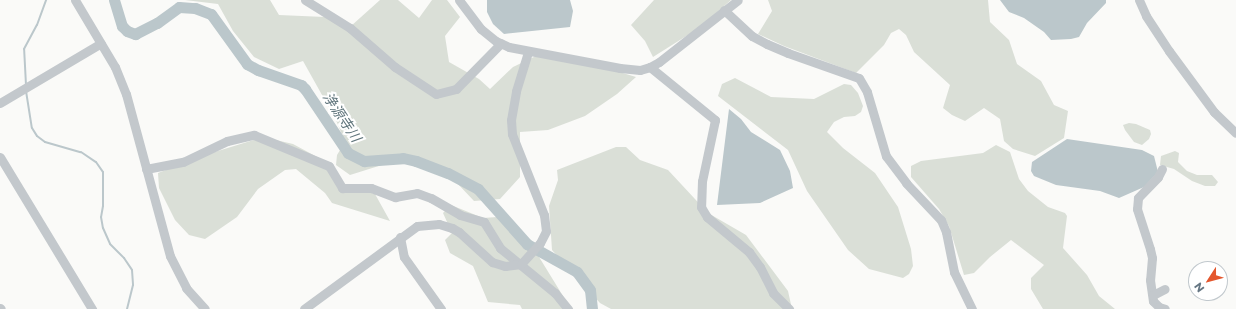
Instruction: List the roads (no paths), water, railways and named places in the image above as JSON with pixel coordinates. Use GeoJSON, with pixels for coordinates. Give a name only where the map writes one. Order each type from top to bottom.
{"type":"FeatureCollection","features":[{"type":"Feature","properties":{"kind":"street"},"geometry":{"type":"LineString","coordinates":[[76,0],[115,67],[126,94],[170,256],[186,288],[205,309]]}},
{"type":"Feature","properties":{"kind":"street"},"geometry":{"type":"LineString","coordinates":[[305,0],[350,28],[395,68],[436,94],[456,89],[501,43]]}},
{"type":"Feature","properties":{"kind":"street"},"geometry":{"type":"LineString","coordinates":[[458,0],[481,29],[501,43],[528,52],[640,70],[650,67],[738,0]]}},
{"type":"Feature","properties":{"kind":"street"},"geometry":{"type":"LineString","coordinates":[[1139,0],[1146,16],[1214,112],[1236,133]]}},
{"type":"Feature","properties":{"kind":"street"},"geometry":{"type":"LineString","coordinates":[[724,10],[752,36],[767,44],[859,78],[867,92],[886,156],[906,183],[941,220],[946,232],[954,272],[972,309]]}},
{"type":"Feature","properties":{"kind":"street"},"geometry":{"type":"LineString","coordinates":[[0,103],[101,43]]}},
{"type":"Feature","properties":{"kind":"street"},"geometry":{"type":"LineString","coordinates":[[304,309],[417,226],[439,224],[459,232],[497,264],[505,266],[523,262],[544,237],[546,231],[544,215],[512,134],[511,120],[516,91],[528,52]]}},
{"type":"Feature","properties":{"kind":"street"},"geometry":{"type":"LineString","coordinates":[[650,67],[715,120],[702,181],[701,206],[707,217],[749,252],[760,267],[773,293],[789,309]]}},
{"type":"Feature","properties":{"kind":"street"},"geometry":{"type":"LineString","coordinates":[[146,169],[183,162],[227,141],[254,135],[329,166],[342,188],[371,188],[395,198],[417,193],[431,198],[460,215],[484,222],[500,248],[523,262],[555,293],[568,309]]}},
{"type":"Feature","properties":{"kind":"street"},"geometry":{"type":"LineString","coordinates":[[0,157],[92,309]]}},
{"type":"Feature","properties":{"kind":"street"},"geometry":{"type":"LineString","coordinates":[[1162,169],[1158,177],[1138,198],[1137,203],[1139,218],[1152,258],[1150,280],[1153,301],[1156,305],[1165,309]]}},
{"type":"Feature","properties":{"kind":"street"},"geometry":{"type":"LineString","coordinates":[[400,237],[404,257],[441,309]]}},
{"type":"Feature","properties":{"kind":"street"},"geometry":{"type":"LineString","coordinates":[[1153,295],[1165,289]]}},
{"type":"Feature","properties":{"kind":"waterway"},"geometry":{"type":"LineString","coordinates":[[26,85],[24,49],[37,25],[46,0]]}},
{"type":"Feature","properties":{"kind":"waterway","name":"浄源寺川"},"geometry":{"type":"LineString","coordinates":[[114,0],[122,26],[127,31],[135,34],[157,23],[179,7],[195,8],[211,14],[247,64],[258,70],[301,85],[305,89],[348,153],[364,161],[403,158],[416,161],[448,173],[478,189],[527,244],[577,272],[590,290],[592,309]]}},
{"type":"Feature","properties":{"kind":"waterway"},"geometry":{"type":"LineString","coordinates":[[26,91],[32,128],[37,136],[45,142],[81,152],[96,162],[103,172],[103,206],[101,217],[103,228],[110,244],[124,258],[132,270],[133,285],[127,309]]}}]}
